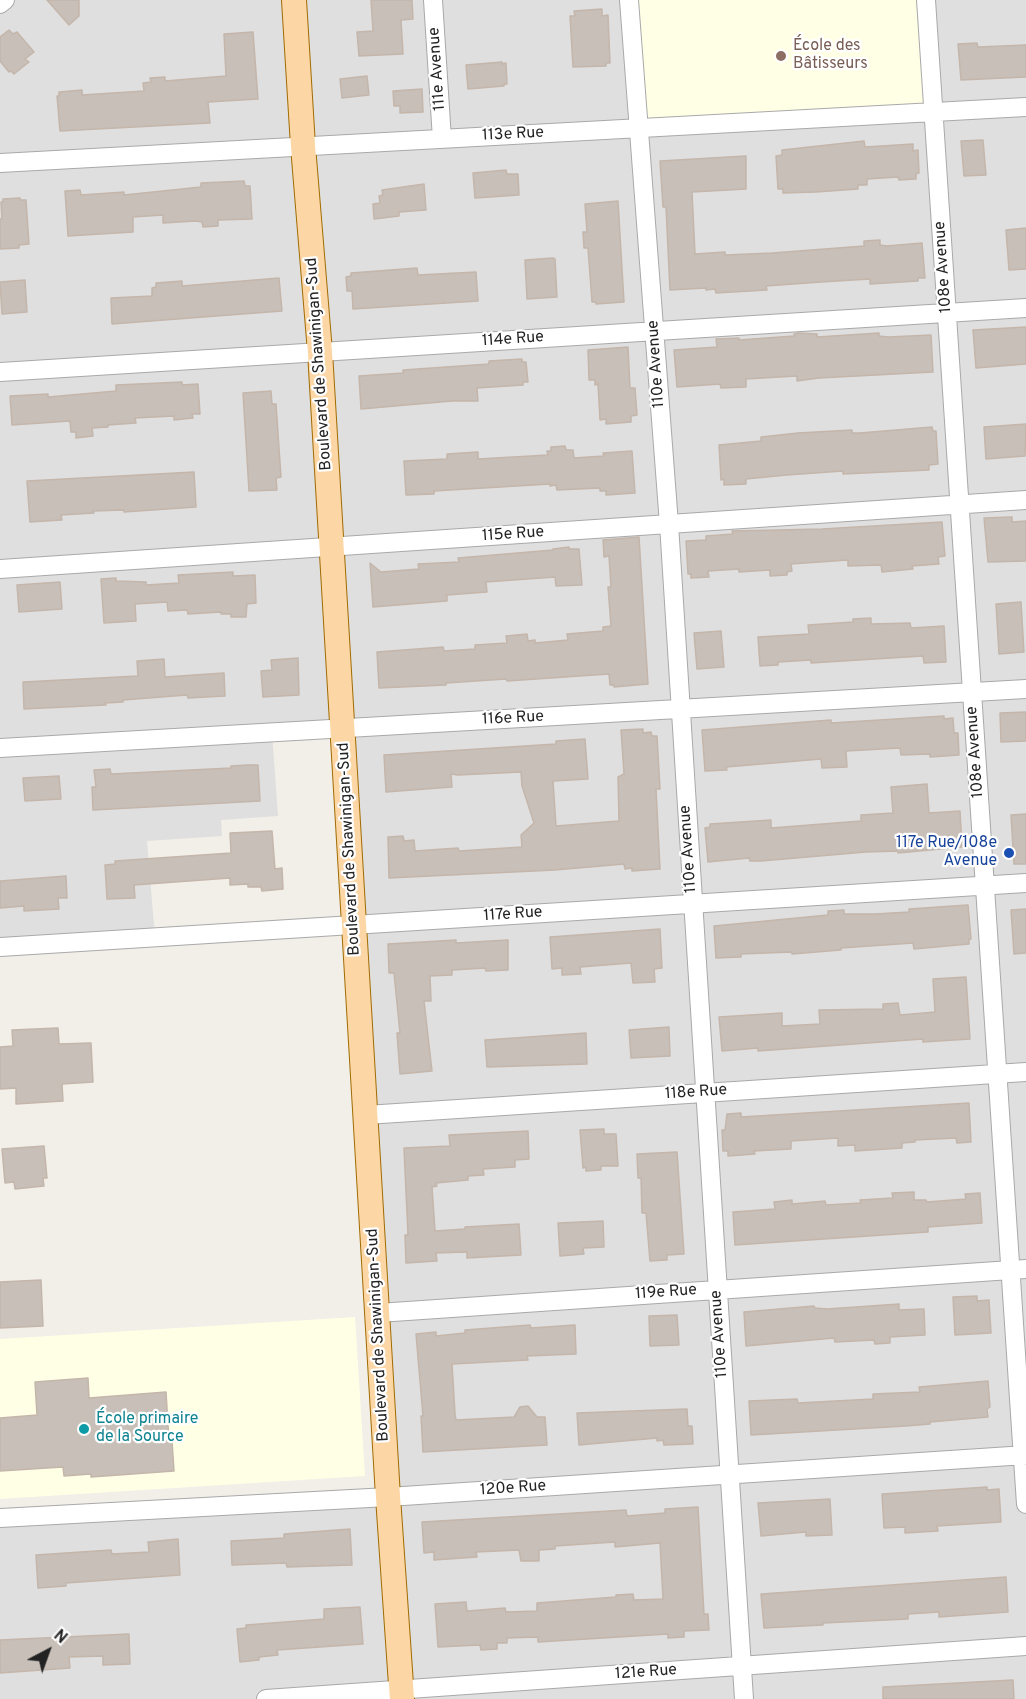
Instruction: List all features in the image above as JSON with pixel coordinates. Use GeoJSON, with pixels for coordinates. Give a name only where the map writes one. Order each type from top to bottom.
{"type":"FeatureCollection","features":[{"type":"Feature","properties":{"kind":"main road","name":"Boulevard de Shawinigan-Sud"},"geometry":{"type":"LineString","coordinates":[[294,0],[320,352],[388,1497],[402,1694]]}},
{"type":"Feature","properties":{"kind":"street"},"geometry":{"type":"LineString","coordinates":[[0,4],[4,0]]}},
{"type":"Feature","properties":{"kind":"street","name":"111e Avenue"},"geometry":{"type":"LineString","coordinates":[[433,0],[442,139]]}},
{"type":"Feature","properties":{"kind":"street","name":"110e Avenue"},"geometry":{"type":"LineString","coordinates":[[629,0],[669,524],[744,1699]]}},
{"type":"Feature","properties":{"kind":"street","name":"108e Avenue"},"geometry":{"type":"LineString","coordinates":[[926,0],[998,1074],[1018,1270],[1026,1504]]}},
{"type":"Feature","properties":{"kind":"street","name":"113e Rue"},"geometry":{"type":"LineString","coordinates":[[0,163],[1026,107]]}},
{"type":"Feature","properties":{"kind":"street","name":"114e Rue"},"geometry":{"type":"LineString","coordinates":[[0,372],[1026,308]]}},
{"type":"Feature","properties":{"kind":"street","name":"115e Rue"},"geometry":{"type":"LineString","coordinates":[[0,569],[1026,500]]}},
{"type":"Feature","properties":{"kind":"street","name":"116e Rue"},"geometry":{"type":"LineString","coordinates":[[0,748],[1026,689]]}},
{"type":"Feature","properties":{"kind":"street","name":"117e Rue"},"geometry":{"type":"LineString","coordinates":[[0,947],[1026,883]]}},
{"type":"Feature","properties":{"kind":"street","name":"118e Rue"},"geometry":{"type":"LineString","coordinates":[[366,1115],[1026,1072]]}},
{"type":"Feature","properties":{"kind":"street","name":"119e Rue"},"geometry":{"type":"LineString","coordinates":[[378,1313],[1018,1270]]}},
{"type":"Feature","properties":{"kind":"street","name":"120e Rue"},"geometry":{"type":"LineString","coordinates":[[0,1518],[388,1497],[1024,1455]]}},
{"type":"Feature","properties":{"kind":"street","name":"121e Rue"},"geometry":{"type":"LineString","coordinates":[[266,1699],[402,1694],[742,1666],[1026,1646]]}},
{"type":"Feature","properties":{"kind":"shaded area"},"geometry":{"type":"Polygon","coordinates":[[[0,0],[1026,0],[1026,1699],[0,1699],[0,1518],[388,1497],[343,729],[272,733],[278,816],[221,820],[222,836],[147,841],[155,937],[0,947],[0,0]]]}},
{"type":"Feature","properties":{"kind":"shaded area","name":"École des Bâtisseurs"},"geometry":{"type":"Polygon","coordinates":[[[629,0],[926,0],[933,112],[638,128],[629,0]]]}},
{"type":"Feature","properties":{"kind":"shaded area"},"geometry":{"type":"Polygon","coordinates":[[[355,1317],[365,1476],[0,1499],[0,1339],[355,1317]]]}},
{"type":"Feature","properties":{"kind":"building"},"geometry":{"type":"Polygon","coordinates":[[[47,0],[79,0],[79,16],[69,25],[47,0]]]}},
{"type":"Feature","properties":{"kind":"building"},"geometry":{"type":"Polygon","coordinates":[[[371,0],[412,0],[413,19],[401,20],[403,54],[359,56],[357,32],[373,31],[371,0]]]}},
{"type":"Feature","properties":{"kind":"building"},"geometry":{"type":"Polygon","coordinates":[[[602,9],[602,16],[608,15],[610,63],[606,63],[606,66],[573,67],[570,16],[575,16],[574,11],[602,9]]]}},
{"type":"Feature","properties":{"kind":"building"},"geometry":{"type":"Polygon","coordinates":[[[9,30],[13,34],[17,32],[34,52],[25,59],[29,62],[14,74],[9,72],[0,61],[0,37],[9,30]]]}},
{"type":"Feature","properties":{"kind":"building"},"geometry":{"type":"Polygon","coordinates":[[[253,32],[258,99],[208,102],[210,123],[60,131],[57,96],[59,92],[82,90],[82,95],[144,91],[143,83],[151,82],[150,78],[165,77],[165,81],[226,76],[224,34],[253,32]]]}},
{"type":"Feature","properties":{"kind":"building"},"geometry":{"type":"Polygon","coordinates":[[[977,43],[978,47],[1026,45],[1026,77],[961,80],[958,44],[977,43]]]}},
{"type":"Feature","properties":{"kind":"building"},"geometry":{"type":"Polygon","coordinates":[[[502,62],[502,64],[506,63],[507,84],[468,89],[466,65],[502,62]]]}},
{"type":"Feature","properties":{"kind":"building"},"geometry":{"type":"Polygon","coordinates":[[[367,76],[369,95],[342,98],[340,79],[367,76]]]}},
{"type":"Feature","properties":{"kind":"building"},"geometry":{"type":"Polygon","coordinates":[[[422,89],[423,112],[400,113],[400,106],[394,106],[393,91],[422,89]]]}},
{"type":"Feature","properties":{"kind":"building"},"geometry":{"type":"Polygon","coordinates":[[[983,140],[986,175],[964,176],[961,141],[983,140]]]}},
{"type":"Feature","properties":{"kind":"building"},"geometry":{"type":"Polygon","coordinates":[[[864,141],[865,147],[913,144],[913,151],[918,150],[919,173],[916,174],[916,179],[899,180],[898,177],[867,179],[867,185],[858,185],[858,189],[783,193],[783,189],[778,189],[776,156],[782,155],[782,150],[864,141]]]}},
{"type":"Feature","properties":{"kind":"building"},"geometry":{"type":"Polygon","coordinates":[[[746,156],[746,189],[692,192],[695,254],[772,253],[864,246],[864,241],[880,240],[880,245],[887,246],[922,243],[925,278],[918,278],[918,281],[870,284],[870,279],[821,282],[766,286],[767,290],[716,293],[715,289],[706,290],[706,288],[670,290],[666,207],[663,207],[660,161],[746,156]]]}},
{"type":"Feature","properties":{"kind":"building"},"geometry":{"type":"Polygon","coordinates":[[[506,170],[507,174],[518,174],[519,195],[475,198],[473,173],[506,170]]]}},
{"type":"Feature","properties":{"kind":"building"},"geometry":{"type":"Polygon","coordinates":[[[244,181],[245,186],[250,186],[252,219],[218,220],[218,226],[203,227],[202,222],[196,221],[163,223],[163,215],[133,217],[133,232],[68,236],[65,191],[80,190],[81,195],[124,192],[124,195],[201,187],[201,183],[244,181]]]}},
{"type":"Feature","properties":{"kind":"building"},"geometry":{"type":"Polygon","coordinates":[[[424,184],[426,210],[399,212],[399,216],[374,219],[373,204],[380,203],[379,196],[383,195],[382,190],[424,184]]]}},
{"type":"Feature","properties":{"kind":"building"},"geometry":{"type":"Polygon","coordinates":[[[20,198],[20,200],[26,200],[29,244],[19,245],[19,248],[0,249],[1,202],[3,199],[20,198]]]}},
{"type":"Feature","properties":{"kind":"building"},"geometry":{"type":"Polygon","coordinates":[[[618,201],[624,302],[596,304],[592,302],[588,248],[584,248],[583,232],[587,232],[585,204],[618,201]]]}},
{"type":"Feature","properties":{"kind":"building"},"geometry":{"type":"Polygon","coordinates":[[[1026,228],[1026,269],[1009,270],[1006,230],[1026,228]]]}},
{"type":"Feature","properties":{"kind":"building"},"geometry":{"type":"Polygon","coordinates":[[[555,259],[557,297],[527,299],[525,260],[555,259]]]}},
{"type":"Feature","properties":{"kind":"building"},"geometry":{"type":"Polygon","coordinates":[[[417,268],[418,275],[476,272],[478,301],[353,309],[352,291],[347,291],[346,277],[351,276],[351,273],[417,268]]]}},
{"type":"Feature","properties":{"kind":"building"},"geometry":{"type":"Polygon","coordinates":[[[279,278],[282,311],[112,324],[111,298],[152,296],[152,288],[156,287],[156,283],[182,281],[182,286],[279,278]]]}},
{"type":"Feature","properties":{"kind":"building"},"geometry":{"type":"Polygon","coordinates":[[[25,280],[27,312],[2,314],[0,282],[25,280]]]}},
{"type":"Feature","properties":{"kind":"building"},"geometry":{"type":"Polygon","coordinates":[[[1026,327],[1026,364],[976,368],[973,330],[1026,327]]]}},
{"type":"Feature","properties":{"kind":"building"},"geometry":{"type":"Polygon","coordinates":[[[798,333],[817,334],[817,337],[879,333],[879,336],[888,337],[931,335],[933,372],[797,381],[797,376],[746,379],[746,387],[721,388],[720,384],[677,387],[674,350],[717,347],[716,339],[739,338],[739,340],[794,336],[798,333]]]}},
{"type":"Feature","properties":{"kind":"building"},"geometry":{"type":"Polygon","coordinates":[[[628,347],[630,388],[635,388],[637,415],[631,416],[631,422],[606,424],[606,419],[600,420],[598,384],[595,385],[595,380],[589,380],[588,350],[628,347]]]}},
{"type":"Feature","properties":{"kind":"building"},"geometry":{"type":"Polygon","coordinates":[[[522,359],[522,362],[526,362],[528,382],[523,382],[523,385],[477,388],[478,401],[361,409],[359,376],[522,359]]]}},
{"type":"Feature","properties":{"kind":"building"},"geometry":{"type":"Polygon","coordinates":[[[182,382],[182,385],[198,384],[200,414],[192,414],[193,418],[174,420],[174,416],[135,418],[136,423],[92,428],[93,436],[76,438],[76,432],[71,432],[70,421],[12,425],[10,396],[48,394],[48,397],[116,391],[116,385],[182,382]]]}},
{"type":"Feature","properties":{"kind":"building"},"geometry":{"type":"Polygon","coordinates":[[[271,391],[272,404],[276,404],[281,477],[276,478],[277,490],[249,491],[243,393],[271,391]]]}},
{"type":"Feature","properties":{"kind":"building"},"geometry":{"type":"Polygon","coordinates":[[[1026,424],[1025,456],[986,459],[984,427],[1026,424]]]}},
{"type":"Feature","properties":{"kind":"building"},"geometry":{"type":"Polygon","coordinates":[[[932,427],[933,431],[936,431],[938,464],[929,465],[929,470],[843,474],[843,471],[787,475],[746,479],[746,484],[724,485],[724,479],[721,480],[719,445],[761,441],[761,437],[798,433],[852,430],[852,433],[860,433],[932,427]]]}},
{"type":"Feature","properties":{"kind":"building"},"geometry":{"type":"Polygon","coordinates":[[[565,446],[566,450],[573,450],[574,458],[632,451],[635,493],[606,495],[606,491],[600,491],[600,488],[557,490],[556,485],[550,486],[550,484],[434,491],[434,494],[406,495],[404,461],[447,459],[447,454],[478,452],[478,459],[548,455],[547,451],[551,451],[551,447],[565,446]]]}},
{"type":"Feature","properties":{"kind":"building"},"geometry":{"type":"Polygon","coordinates":[[[194,472],[196,507],[124,512],[124,510],[93,511],[94,513],[61,515],[62,520],[30,522],[27,481],[194,472]]]}},
{"type":"Feature","properties":{"kind":"building"},"geometry":{"type":"Polygon","coordinates":[[[1012,517],[1012,522],[1026,521],[1026,561],[988,562],[984,518],[1012,517]]]}},
{"type":"Feature","properties":{"kind":"building"},"geometry":{"type":"Polygon","coordinates":[[[942,522],[945,556],[938,557],[939,564],[882,572],[881,565],[848,566],[848,560],[791,564],[792,571],[787,572],[787,575],[770,576],[770,570],[739,572],[739,569],[708,571],[709,577],[691,578],[691,574],[688,574],[686,541],[706,540],[706,536],[733,534],[732,531],[822,529],[942,522]]]}},
{"type":"Feature","properties":{"kind":"building"},"geometry":{"type":"Polygon","coordinates":[[[639,537],[648,684],[614,687],[610,685],[609,674],[379,688],[377,652],[443,647],[444,651],[475,649],[475,645],[507,643],[506,636],[527,634],[528,641],[535,640],[535,643],[568,640],[567,634],[603,631],[603,627],[611,626],[608,587],[611,587],[609,556],[604,557],[603,540],[639,537]]]}},
{"type":"Feature","properties":{"kind":"building"},"geometry":{"type":"Polygon","coordinates":[[[569,547],[569,549],[579,549],[582,585],[556,586],[555,577],[486,582],[487,592],[447,595],[447,601],[373,607],[370,563],[381,572],[419,569],[418,564],[459,562],[458,558],[569,547]]]}},
{"type":"Feature","properties":{"kind":"building"},"geometry":{"type":"Polygon","coordinates":[[[233,572],[233,576],[255,575],[256,603],[247,604],[246,617],[231,617],[231,614],[221,614],[221,612],[188,614],[187,610],[168,611],[167,602],[135,604],[136,621],[104,623],[101,579],[116,578],[116,581],[146,582],[146,585],[179,583],[178,575],[233,572]]]}},
{"type":"Feature","properties":{"kind":"building"},"geometry":{"type":"Polygon","coordinates":[[[60,582],[62,609],[19,612],[17,585],[60,582]]]}},
{"type":"Feature","properties":{"kind":"building"},"geometry":{"type":"Polygon","coordinates":[[[1021,602],[1024,652],[999,654],[996,604],[1021,602]]]}},
{"type":"Feature","properties":{"kind":"building"},"geometry":{"type":"Polygon","coordinates":[[[871,618],[871,624],[910,623],[911,628],[944,626],[946,662],[924,663],[923,656],[811,663],[811,660],[778,662],[778,665],[760,666],[758,637],[809,634],[808,625],[853,622],[853,619],[871,618]]]}},
{"type":"Feature","properties":{"kind":"building"},"geometry":{"type":"Polygon","coordinates":[[[721,631],[724,667],[697,669],[694,633],[721,631]]]}},
{"type":"Feature","properties":{"kind":"building"},"geometry":{"type":"Polygon","coordinates":[[[298,658],[299,695],[263,697],[261,671],[272,670],[271,660],[298,658]]]}},
{"type":"Feature","properties":{"kind":"building"},"geometry":{"type":"Polygon","coordinates":[[[164,659],[165,677],[224,673],[225,696],[188,698],[187,695],[123,700],[123,702],[105,703],[106,705],[24,709],[23,682],[138,676],[137,661],[164,659]]]}},
{"type":"Feature","properties":{"kind":"building"},"geometry":{"type":"Polygon","coordinates":[[[1026,712],[1026,741],[1001,742],[1000,713],[1026,712]]]}},
{"type":"Feature","properties":{"kind":"building"},"geometry":{"type":"Polygon","coordinates":[[[944,716],[944,719],[953,718],[954,733],[958,733],[959,755],[930,757],[930,754],[901,755],[900,748],[846,751],[847,767],[822,768],[821,759],[726,767],[727,770],[705,771],[702,730],[831,720],[831,723],[944,716]]]}},
{"type":"Feature","properties":{"kind":"building"},"geometry":{"type":"Polygon","coordinates":[[[643,729],[643,733],[651,732],[652,736],[657,736],[660,789],[656,789],[660,869],[632,871],[632,868],[625,869],[624,864],[555,870],[389,878],[388,837],[403,836],[404,841],[414,840],[415,851],[522,847],[521,835],[534,823],[522,786],[521,772],[451,774],[452,787],[386,792],[384,755],[556,744],[556,741],[585,739],[588,779],[553,781],[556,826],[619,821],[618,777],[624,774],[621,730],[643,729]]]}},
{"type":"Feature","properties":{"kind":"building"},"geometry":{"type":"Polygon","coordinates":[[[258,765],[260,801],[93,810],[92,787],[96,787],[94,770],[110,769],[111,774],[258,765]]]}},
{"type":"Feature","properties":{"kind":"building"},"geometry":{"type":"Polygon","coordinates":[[[59,776],[61,799],[25,801],[23,778],[59,776]]]}},
{"type":"Feature","properties":{"kind":"building"},"geometry":{"type":"Polygon","coordinates":[[[927,784],[929,813],[960,811],[962,847],[898,853],[898,851],[866,852],[761,861],[750,861],[749,858],[708,862],[705,828],[710,827],[710,824],[771,820],[771,828],[861,821],[861,815],[893,813],[891,787],[927,784]]]}},
{"type":"Feature","properties":{"kind":"building"},"geometry":{"type":"Polygon","coordinates":[[[1026,814],[1026,864],[1014,864],[1011,815],[1026,814]]]}},
{"type":"Feature","properties":{"kind":"building"},"geometry":{"type":"Polygon","coordinates":[[[272,831],[275,869],[282,868],[283,889],[262,891],[261,887],[248,887],[248,884],[230,885],[230,878],[134,885],[135,898],[107,899],[105,865],[115,864],[115,861],[231,853],[230,833],[272,831]]]}},
{"type":"Feature","properties":{"kind":"building"},"geometry":{"type":"Polygon","coordinates":[[[66,876],[67,898],[58,898],[59,909],[24,911],[24,906],[0,908],[0,881],[66,876]]]}},
{"type":"Feature","properties":{"kind":"building"},"geometry":{"type":"Polygon","coordinates":[[[968,905],[971,939],[969,939],[969,944],[914,949],[913,943],[792,954],[792,952],[741,954],[741,957],[716,958],[714,926],[828,915],[828,911],[844,910],[844,914],[875,914],[968,905]]]}},
{"type":"Feature","properties":{"kind":"building"},"geometry":{"type":"Polygon","coordinates":[[[1026,909],[1026,953],[1014,954],[1011,910],[1026,909]]]}},
{"type":"Feature","properties":{"kind":"building"},"geometry":{"type":"Polygon","coordinates":[[[660,929],[662,968],[654,969],[655,982],[633,983],[631,963],[580,967],[581,974],[562,975],[562,968],[552,969],[550,937],[660,929]]]}},
{"type":"Feature","properties":{"kind":"building"},"geometry":{"type":"Polygon","coordinates":[[[456,940],[456,943],[508,940],[508,970],[486,971],[485,968],[452,970],[452,975],[430,976],[431,1001],[424,1001],[432,1071],[400,1074],[397,1033],[400,1033],[394,973],[389,973],[388,944],[456,940]]]}},
{"type":"Feature","properties":{"kind":"building"},"geometry":{"type":"Polygon","coordinates":[[[966,977],[970,1039],[923,1042],[923,1039],[758,1051],[758,1048],[722,1051],[719,1017],[782,1013],[782,1026],[820,1024],[819,1010],[883,1009],[883,1004],[898,1003],[900,1015],[935,1012],[933,979],[966,977]]]}},
{"type":"Feature","properties":{"kind":"building"},"geometry":{"type":"Polygon","coordinates":[[[669,1027],[670,1056],[631,1058],[629,1030],[669,1027]]]}},
{"type":"Feature","properties":{"kind":"building"},"geometry":{"type":"Polygon","coordinates":[[[58,1028],[59,1044],[91,1043],[93,1082],[62,1084],[63,1101],[16,1104],[16,1088],[0,1089],[0,1047],[13,1046],[12,1030],[58,1028]]]}},
{"type":"Feature","properties":{"kind":"building"},"geometry":{"type":"Polygon","coordinates":[[[586,1033],[587,1064],[487,1067],[485,1040],[586,1033]]]}},
{"type":"Feature","properties":{"kind":"building"},"geometry":{"type":"Polygon","coordinates":[[[969,1103],[971,1142],[957,1143],[956,1138],[915,1140],[915,1142],[902,1143],[902,1148],[855,1151],[855,1145],[838,1146],[838,1138],[791,1141],[791,1149],[754,1151],[755,1154],[728,1156],[728,1151],[723,1151],[722,1130],[725,1130],[727,1114],[741,1113],[741,1117],[969,1103]]]}},
{"type":"Feature","properties":{"kind":"building"},"geometry":{"type":"Polygon","coordinates":[[[604,1129],[604,1134],[616,1134],[618,1166],[601,1166],[601,1170],[586,1171],[586,1167],[583,1168],[580,1130],[604,1129]]]}},
{"type":"Feature","properties":{"kind":"building"},"geometry":{"type":"Polygon","coordinates":[[[528,1131],[529,1159],[515,1160],[515,1167],[483,1169],[484,1175],[468,1176],[468,1180],[436,1183],[437,1186],[432,1187],[435,1231],[519,1224],[521,1255],[467,1258],[467,1252],[436,1253],[437,1261],[406,1263],[405,1235],[408,1235],[404,1148],[450,1146],[449,1135],[528,1131]]]}},
{"type":"Feature","properties":{"kind":"building"},"geometry":{"type":"Polygon","coordinates":[[[44,1146],[47,1178],[43,1178],[44,1186],[15,1189],[14,1182],[5,1183],[2,1149],[44,1146]]]}},
{"type":"Feature","properties":{"kind":"building"},"geometry":{"type":"Polygon","coordinates":[[[677,1152],[684,1254],[667,1255],[667,1260],[650,1261],[646,1213],[642,1213],[641,1178],[638,1178],[637,1154],[677,1152]]]}},
{"type":"Feature","properties":{"kind":"building"},"geometry":{"type":"Polygon","coordinates":[[[914,1192],[914,1200],[926,1200],[927,1202],[966,1199],[965,1194],[980,1193],[982,1223],[928,1227],[928,1232],[735,1245],[733,1212],[775,1209],[774,1202],[792,1200],[792,1204],[825,1201],[826,1205],[861,1203],[860,1200],[893,1198],[892,1193],[914,1192]]]}},
{"type":"Feature","properties":{"kind":"building"},"geometry":{"type":"Polygon","coordinates":[[[603,1221],[604,1247],[583,1248],[584,1254],[560,1256],[558,1223],[603,1221]]]}},
{"type":"Feature","properties":{"kind":"building"},"geometry":{"type":"Polygon","coordinates":[[[41,1280],[43,1326],[0,1328],[0,1282],[41,1280]]]}},
{"type":"Feature","properties":{"kind":"building"},"geometry":{"type":"Polygon","coordinates":[[[977,1296],[977,1301],[989,1300],[991,1333],[955,1335],[953,1297],[977,1296]]]}},
{"type":"Feature","properties":{"kind":"building"},"geometry":{"type":"Polygon","coordinates":[[[899,1304],[899,1310],[924,1309],[925,1335],[890,1337],[890,1343],[875,1344],[874,1340],[835,1342],[834,1338],[746,1346],[744,1312],[814,1306],[827,1309],[899,1304]]]}},
{"type":"Feature","properties":{"kind":"building"},"geometry":{"type":"Polygon","coordinates":[[[677,1315],[679,1345],[650,1346],[649,1316],[677,1315]]]}},
{"type":"Feature","properties":{"kind":"building"},"geometry":{"type":"Polygon","coordinates":[[[530,1325],[531,1328],[575,1325],[576,1354],[527,1356],[528,1360],[452,1364],[455,1414],[456,1420],[514,1417],[520,1407],[528,1406],[537,1417],[545,1417],[547,1445],[423,1452],[421,1416],[423,1416],[416,1334],[436,1332],[436,1336],[465,1333],[465,1330],[530,1325]]]}},
{"type":"Feature","properties":{"kind":"building","name":"École primaire de la Source"},"geometry":{"type":"Polygon","coordinates":[[[88,1378],[89,1398],[166,1392],[169,1441],[172,1441],[174,1471],[91,1477],[91,1474],[64,1476],[63,1467],[0,1471],[0,1418],[37,1415],[35,1382],[88,1378]]]}},
{"type":"Feature","properties":{"kind":"building"},"geometry":{"type":"Polygon","coordinates":[[[988,1381],[990,1407],[987,1409],[988,1417],[906,1426],[751,1435],[749,1401],[797,1399],[798,1403],[873,1399],[873,1394],[920,1392],[919,1387],[988,1381]]]}},
{"type":"Feature","properties":{"kind":"building"},"geometry":{"type":"Polygon","coordinates":[[[687,1409],[688,1426],[692,1426],[693,1444],[664,1445],[663,1440],[657,1441],[657,1438],[579,1445],[577,1413],[687,1409]]]}},
{"type":"Feature","properties":{"kind":"building"},"geometry":{"type":"Polygon","coordinates":[[[987,1487],[987,1490],[999,1489],[1001,1522],[937,1526],[938,1531],[905,1533],[905,1527],[884,1528],[882,1494],[987,1487]]]}},
{"type":"Feature","properties":{"kind":"building"},"geometry":{"type":"Polygon","coordinates":[[[830,1499],[832,1535],[806,1536],[806,1532],[761,1536],[758,1503],[830,1499]]]}},
{"type":"Feature","properties":{"kind":"building"},"geometry":{"type":"Polygon","coordinates":[[[698,1507],[704,1614],[708,1614],[709,1630],[684,1631],[684,1637],[668,1638],[668,1634],[538,1642],[538,1637],[507,1638],[507,1643],[497,1643],[497,1649],[481,1650],[480,1645],[438,1647],[435,1604],[466,1602],[467,1611],[505,1608],[506,1612],[537,1611],[537,1603],[616,1597],[616,1595],[633,1594],[634,1600],[663,1599],[660,1543],[615,1547],[615,1542],[555,1546],[555,1549],[539,1550],[539,1561],[521,1561],[519,1550],[476,1552],[477,1557],[434,1560],[434,1552],[424,1553],[422,1522],[626,1510],[627,1516],[665,1513],[665,1509],[698,1507]]]}},
{"type":"Feature","properties":{"kind":"building"},"geometry":{"type":"Polygon","coordinates":[[[350,1529],[352,1565],[287,1567],[286,1563],[232,1565],[231,1541],[284,1538],[284,1534],[350,1529]]]}},
{"type":"Feature","properties":{"kind":"building"},"geometry":{"type":"Polygon","coordinates":[[[178,1539],[180,1575],[66,1583],[66,1586],[38,1588],[36,1555],[111,1550],[112,1554],[149,1552],[148,1542],[178,1539]]]}},
{"type":"Feature","properties":{"kind":"building"},"geometry":{"type":"Polygon","coordinates":[[[1006,1577],[1008,1612],[939,1617],[939,1612],[908,1614],[908,1619],[764,1628],[761,1594],[1006,1577]]]}},
{"type":"Feature","properties":{"kind":"building"},"geometry":{"type":"Polygon","coordinates":[[[360,1607],[363,1644],[277,1650],[278,1655],[240,1662],[237,1629],[246,1628],[246,1625],[324,1619],[324,1609],[360,1607]]]}},
{"type":"Feature","properties":{"kind":"building"},"geometry":{"type":"Polygon","coordinates":[[[129,1634],[130,1664],[103,1665],[103,1656],[69,1657],[70,1668],[0,1673],[0,1640],[129,1634]]]}},
{"type":"Feature","properties":{"kind":"building"},"geometry":{"type":"Polygon","coordinates":[[[1013,1680],[1014,1699],[883,1699],[883,1687],[1013,1680]]]}},
{"type":"Feature","properties":{"kind":"place","name":"École des Bâtisseurs"},"geometry":{"type":"Point","coordinates":[781,56]}},
{"type":"Feature","properties":{"kind":"place","name":"117e Rue/108e Avenue"},"geometry":{"type":"Point","coordinates":[1009,853]}},
{"type":"Feature","properties":{"kind":"place","name":"École primaire de la Source"},"geometry":{"type":"Point","coordinates":[84,1429]}}]}
